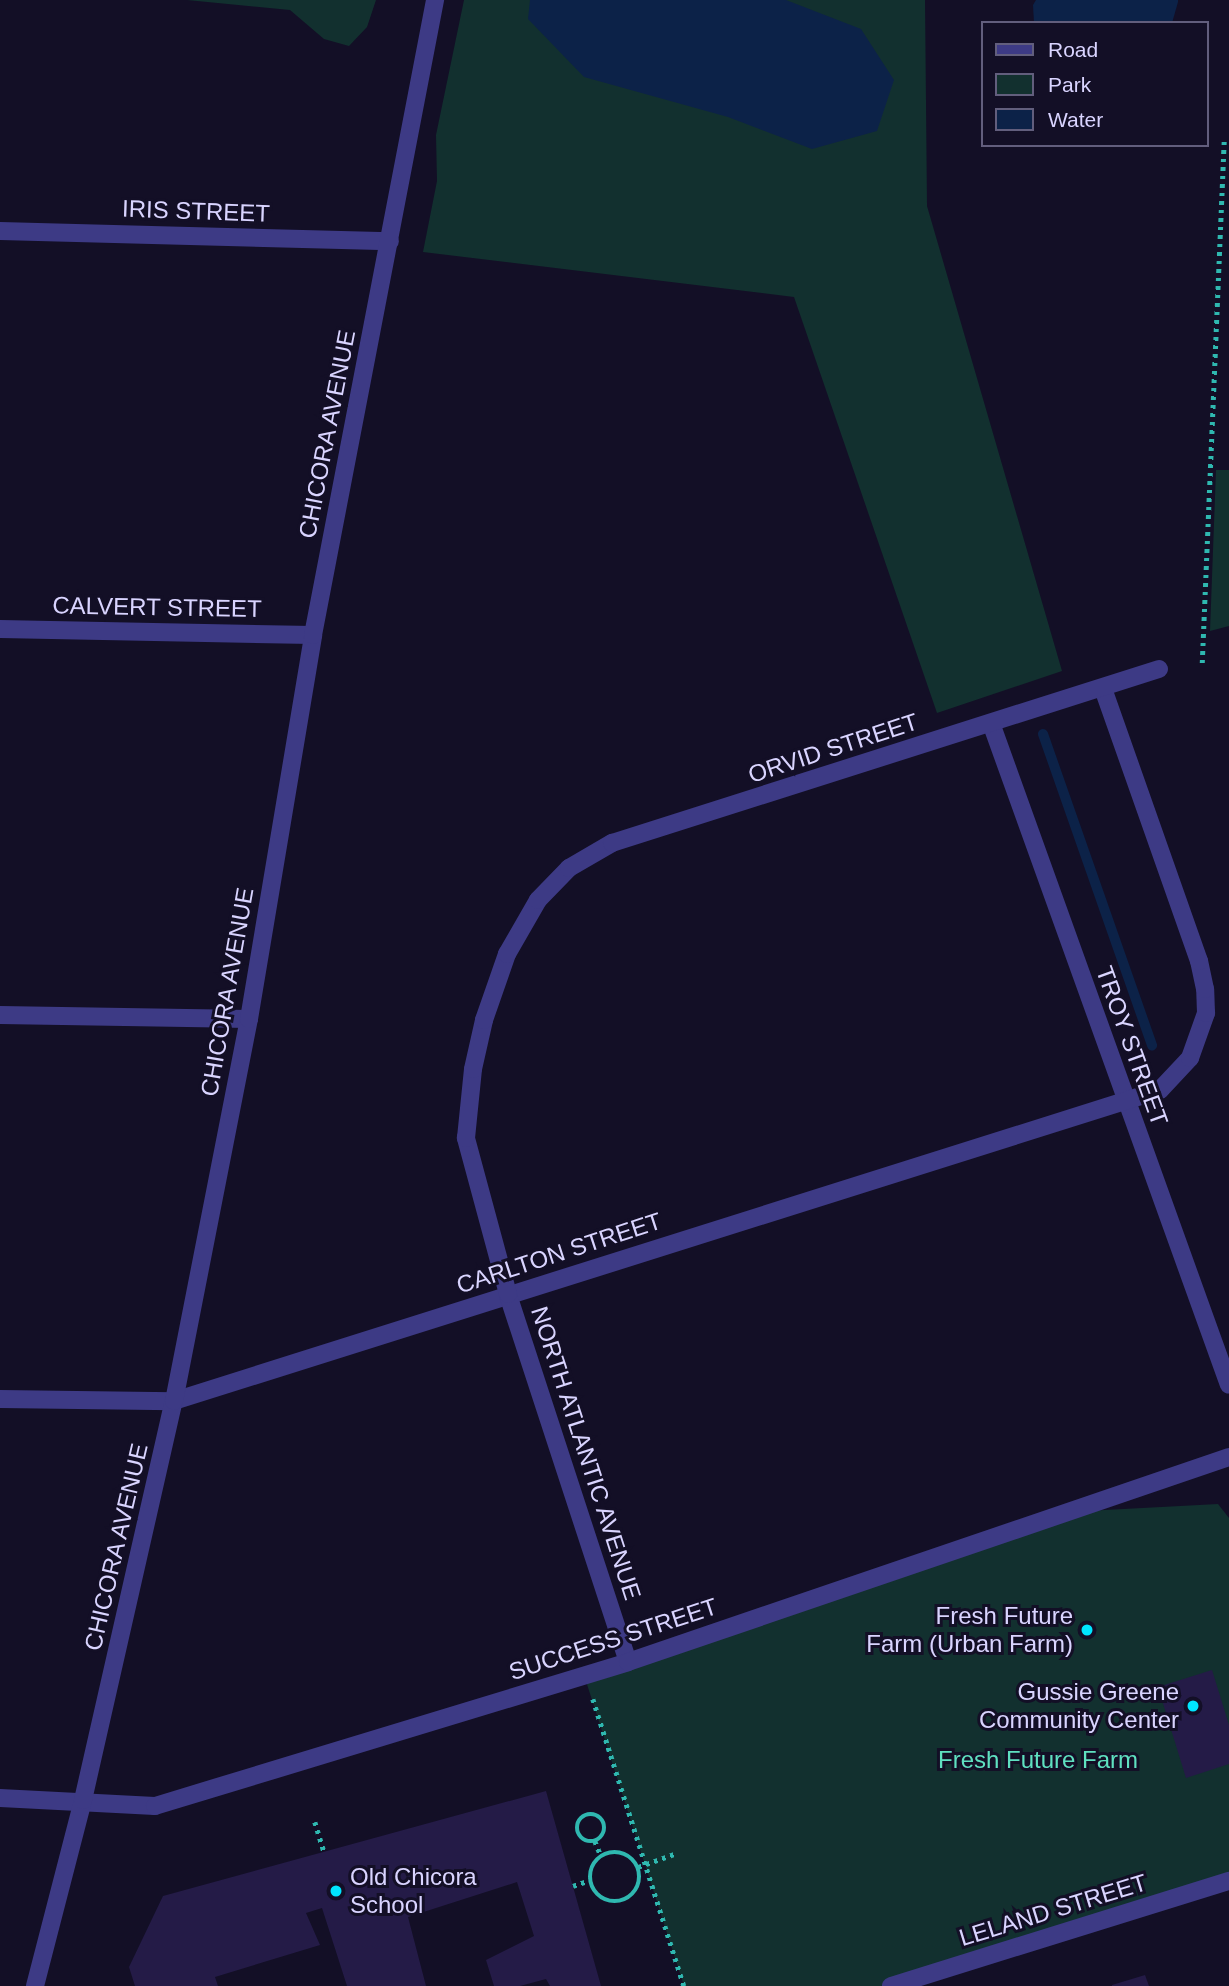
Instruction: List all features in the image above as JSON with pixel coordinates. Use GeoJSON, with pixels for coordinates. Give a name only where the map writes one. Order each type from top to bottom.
{"type":"FeatureCollection","features":[{"type":"Feature","properties":{"kind":"street","name":"CHICORA AVENUE"},"geometry":{"type":"LineString","coordinates":[[35,1986],[83,1800],[174,1401],[249,1019],[313,635],[435,0]]}},
{"type":"Feature","properties":{"kind":"street","name":"IRIS STREET"},"geometry":{"type":"LineString","coordinates":[[0,231],[390,241]]}},
{"type":"Feature","properties":{"kind":"street","name":"CALVERT STREET"},"geometry":{"type":"LineString","coordinates":[[0,629],[313,635]]}},
{"type":"Feature","properties":{"kind":"street","name":"ORVID STREET"},"geometry":{"type":"LineString","coordinates":[[538,900],[569,868],[612,844],[1159,669]]}},
{"type":"Feature","properties":{"kind":"street","name":"CARLTON STREET"},"geometry":{"type":"LineString","coordinates":[[0,1399],[174,1401],[1160,1090],[1190,1058],[1206,1013],[1205,989],[1199,961],[1102,688]]}},
{"type":"Feature","properties":{"kind":"street","name":"TROY STREET"},"geometry":{"type":"LineString","coordinates":[[991,723],[1229,1385]]}},
{"type":"Feature","properties":{"kind":"street","name":"NORTH ATLANTIC AVENUE"},"geometry":{"type":"LineString","coordinates":[[538,900],[507,954],[484,1020],[473,1069],[466,1138],[508,1294],[628,1662]]}},
{"type":"Feature","properties":{"kind":"street"},"geometry":{"type":"LineString","coordinates":[[0,1015],[249,1019]]}},
{"type":"Feature","properties":{"kind":"street","name":"SUCCESS STREET"},"geometry":{"type":"LineString","coordinates":[[0,1798],[83,1800],[155,1806],[628,1662],[1229,1457]]}},
{"type":"Feature","properties":{"kind":"street","name":"LELAND STREET"},"geometry":{"type":"LineString","coordinates":[[891,1986],[1229,1881]]}},
{"type":"Feature","properties":{"kind":"path"},"geometry":{"type":"LineString","coordinates":[[1202,663],[1224,140]]}},
{"type":"Feature","properties":{"kind":"path"},"geometry":{"type":"LineString","coordinates":[[593,1699],[684,1986]]}},
{"type":"Feature","properties":{"kind":"path"},"geometry":{"type":"LineString","coordinates":[[589,1814],[598,1816],[604,1823],[602,1836],[595,1841],[586,1841],[577,1831],[581,1817],[589,1814]]}},
{"type":"Feature","properties":{"kind":"path"},"geometry":{"type":"LineString","coordinates":[[315,1822],[324,1852]]}},
{"type":"Feature","properties":{"kind":"path"},"geometry":{"type":"LineString","coordinates":[[595,1841],[601,1856]]}},
{"type":"Feature","properties":{"kind":"path"},"geometry":{"type":"LineString","coordinates":[[609,1853],[626,1855],[638,1867],[639,1884],[630,1897],[623,1901],[600,1898],[590,1880],[591,1868],[601,1856],[609,1853]]}},
{"type":"Feature","properties":{"kind":"path"},"geometry":{"type":"LineString","coordinates":[[638,1867],[677,1853]]}},
{"type":"Feature","properties":{"kind":"path"},"geometry":{"type":"LineString","coordinates":[[573,1885],[590,1880]]}},
{"type":"Feature","properties":{"kind":"green space"},"geometry":{"type":"Polygon","coordinates":[[[187,0],[376,0],[367,27],[349,46],[324,39],[290,10],[187,0]]]}},
{"type":"Feature","properties":{"kind":"green space"},"geometry":{"type":"Polygon","coordinates":[[[464,0],[925,0],[927,206],[1062,671],[937,713],[794,297],[423,252],[437,181],[436,135],[464,0]]]}},
{"type":"Feature","properties":{"kind":"green space"},"geometry":{"type":"Polygon","coordinates":[[[1216,470],[1229,470],[1229,626],[1210,631],[1216,470]]]}},
{"type":"Feature","properties":{"kind":"green space","name":"Fresh Future Farm"},"geometry":{"type":"Polygon","coordinates":[[[1218,1504],[1229,1518],[1229,1878],[887,1986],[684,1986],[584,1675],[1086,1511],[1218,1504]]]}},
{"type":"Feature","properties":{"kind":"water"},"geometry":{"type":"Polygon","coordinates":[[[530,0],[786,0],[861,29],[894,80],[877,131],[812,149],[728,117],[584,77],[528,19],[530,0]]]}},
{"type":"Feature","properties":{"kind":"water"},"geometry":{"type":"Polygon","coordinates":[[[1036,0],[1178,0],[1173,21],[1034,21],[1033,5],[1036,0]]]}},
{"type":"Feature","properties":{"kind":"building","name":"Gussie Greene Community Center"},"geometry":{"type":"Polygon","coordinates":[[[1212,1670],[1229,1725],[1229,1764],[1186,1778],[1158,1687],[1212,1670]]]}},
{"type":"Feature","properties":{"kind":"building","name":"Old Chicora School"},"geometry":{"type":"Polygon","coordinates":[[[546,1791],[601,1986],[550,1986],[546,1979],[520,1986],[494,1986],[486,1960],[534,1936],[517,1882],[408,1917],[426,1986],[347,1986],[322,1908],[306,1913],[320,1945],[215,1977],[218,1986],[135,1986],[129,1967],[163,1896],[546,1791]]]}},
{"type":"Feature","properties":{"kind":"building"},"geometry":{"type":"Polygon","coordinates":[[[1145,1975],[1149,1986],[1112,1986],[1112,1985],[1145,1975]]]}},
{"type":"Feature","properties":{"kind":"waterway"},"geometry":{"type":"LineString","coordinates":[[1043,734],[1152,1045]]}},
{"type":"Feature","properties":{"kind":"place","name":"Fresh Future Farm (Urban Farm)"},"geometry":{"type":"Point","coordinates":[1087,1630]}},
{"type":"Feature","properties":{"kind":"place","name":"Gussie Greene Community Center"},"geometry":{"type":"Point","coordinates":[1193,1706]}},
{"type":"Feature","properties":{"kind":"place","name":"Old Chicora School"},"geometry":{"type":"Point","coordinates":[336,1891]}}]}
